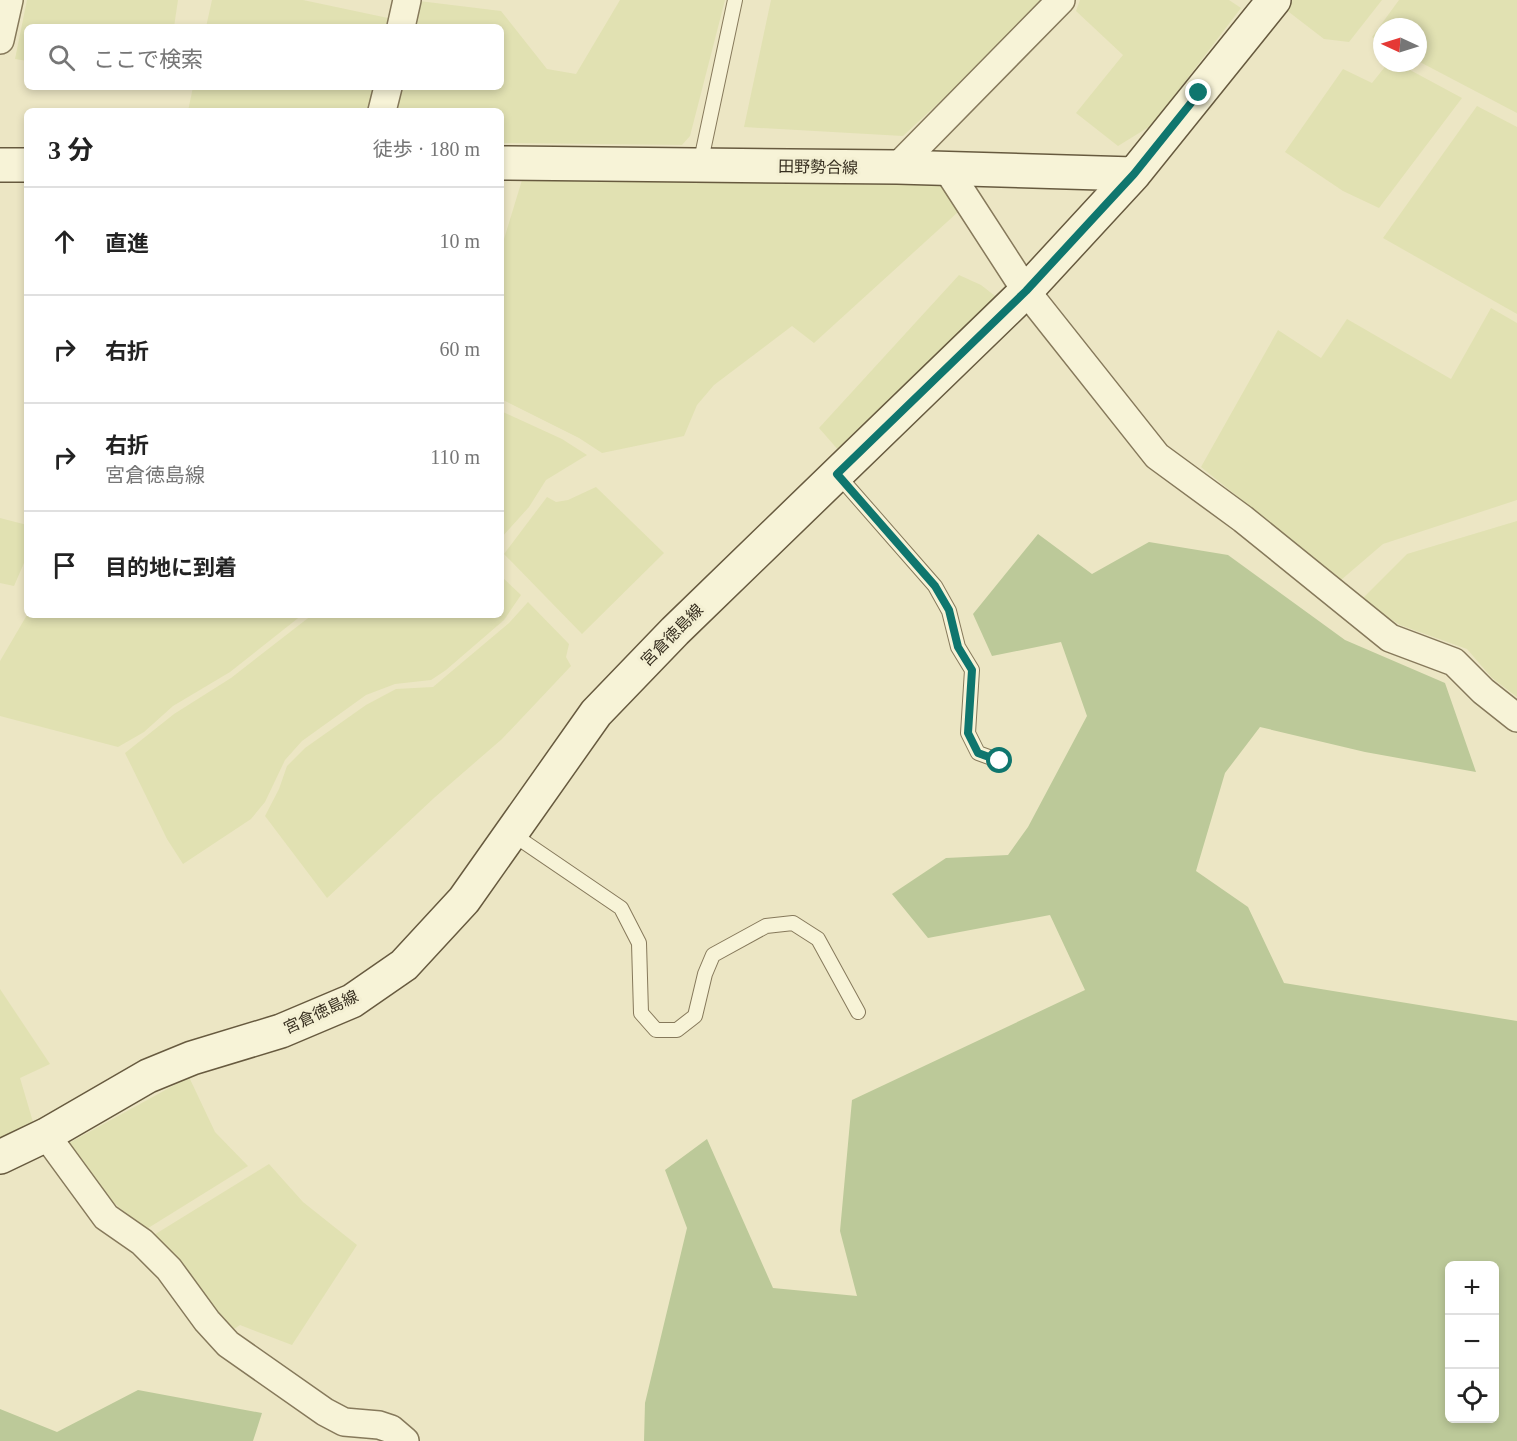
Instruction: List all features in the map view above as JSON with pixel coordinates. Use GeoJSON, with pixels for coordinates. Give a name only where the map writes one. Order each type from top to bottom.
{"type":"FeatureCollection","features":[{"type":"Feature","properties":{"kind":"main road","name":"宮倉徳島線"},"geometry":{"type":"LineString","coordinates":[[0,1156],[46,1135],[148,1076],[192,1058],[281,1031],[352,1000],[404,965],[464,900],[596,713],[675,631],[1026,291],[1134,174],[1274,0]]}},
{"type":"Feature","properties":{"kind":"main road","name":"田野勢合線"},"geometry":{"type":"LineString","coordinates":[[504,163],[897,167],[1134,174]]}},
{"type":"Feature","properties":{"kind":"main road"},"geometry":{"type":"LineString","coordinates":[[0,165],[24,165]]}},
{"type":"Feature","properties":{"kind":"street"},"geometry":{"type":"LineString","coordinates":[[0,40],[9,0]]}},
{"type":"Feature","properties":{"kind":"street"},"geometry":{"type":"LineString","coordinates":[[402,24],[406,0]]}},
{"type":"Feature","properties":{"kind":"street"},"geometry":{"type":"LineString","coordinates":[[897,167],[1061,0]]}},
{"type":"Feature","properties":{"kind":"street"},"geometry":{"type":"LineString","coordinates":[[383,108],[386,90]]}},
{"type":"Feature","properties":{"kind":"street"},"geometry":{"type":"LineString","coordinates":[[947,169],[1026,291],[1157,456],[1243,519],[1390,638],[1454,662],[1483,691],[1517,718]]}},
{"type":"Feature","properties":{"kind":"street"},"geometry":{"type":"LineString","coordinates":[[46,1135],[106,1217],[142,1242],[169,1269],[207,1321],[228,1344],[325,1412],[344,1422],[379,1425],[392,1429],[405,1441]]}},
{"type":"Feature","properties":{"kind":"lane"},"geometry":{"type":"LineString","coordinates":[[700,165],[735,0]]}},
{"type":"Feature","properties":{"kind":"lane"},"geometry":{"type":"LineString","coordinates":[[837,474],[935,586],[949,610],[958,647],[972,670],[968,733],[978,753],[1000,761]]}},
{"type":"Feature","properties":{"kind":"lane"},"geometry":{"type":"LineString","coordinates":[[511,833],[621,908],[639,943],[641,1013],[656,1030],[677,1030],[695,1016],[705,974],[713,955],[766,926],[793,923],[818,939],[858,1012]]}},
{"type":"Feature","properties":{"kind":"green space"},"geometry":{"type":"Polygon","coordinates":[[[27,0],[178,0],[174,24],[24,24],[24,60],[15,59],[27,0]]]}},
{"type":"Feature","properties":{"kind":"green space"},"geometry":{"type":"Polygon","coordinates":[[[212,0],[303,0],[388,18],[387,24],[207,24],[212,0]]]}},
{"type":"Feature","properties":{"kind":"green space"},"geometry":{"type":"Polygon","coordinates":[[[620,0],[725,0],[690,136],[682,145],[504,143],[504,108],[395,108],[399,90],[504,90],[504,24],[414,24],[419,1],[501,11],[547,69],[576,74],[620,0]]]}},
{"type":"Feature","properties":{"kind":"green space"},"geometry":{"type":"Polygon","coordinates":[[[771,0],[1047,0],[903,136],[744,127],[771,0]]]}},
{"type":"Feature","properties":{"kind":"green space"},"geometry":{"type":"Polygon","coordinates":[[[1080,0],[1229,0],[1241,8],[1152,125],[1118,146],[1076,113],[1123,55],[1076,11],[1080,0]]]}},
{"type":"Feature","properties":{"kind":"green space"},"geometry":{"type":"Polygon","coordinates":[[[1292,0],[1382,0],[1349,42],[1324,39],[1285,9],[1292,0]]]}},
{"type":"Feature","properties":{"kind":"green space"},"geometry":{"type":"Polygon","coordinates":[[[1399,0],[1517,0],[1517,113],[1427,66],[1427,18],[1386,18],[1399,0]]]}},
{"type":"Feature","properties":{"kind":"green space"},"geometry":{"type":"Polygon","coordinates":[[[1343,69],[1372,83],[1381,72],[1414,72],[1462,98],[1379,208],[1343,191],[1285,152],[1343,69]]]}},
{"type":"Feature","properties":{"kind":"green space"},"geometry":{"type":"Polygon","coordinates":[[[192,90],[372,90],[369,108],[189,108],[192,90]]]}},
{"type":"Feature","properties":{"kind":"green space"},"geometry":{"type":"Polygon","coordinates":[[[1477,106],[1517,127],[1517,314],[1383,238],[1477,106]]]}},
{"type":"Feature","properties":{"kind":"green space"},"geometry":{"type":"Polygon","coordinates":[[[522,180],[937,185],[944,188],[958,212],[814,343],[792,326],[714,385],[697,405],[684,436],[602,453],[579,438],[504,400],[504,239],[522,180]]]}},
{"type":"Feature","properties":{"kind":"green space"},"geometry":{"type":"Polygon","coordinates":[[[959,275],[981,285],[999,299],[840,452],[819,428],[959,275]]]}},
{"type":"Feature","properties":{"kind":"green space"},"geometry":{"type":"Polygon","coordinates":[[[1491,308],[1517,323],[1517,500],[1383,544],[1341,580],[1201,467],[1278,330],[1321,358],[1347,319],[1451,379],[1491,308]]]}},
{"type":"Feature","properties":{"kind":"green space"},"geometry":{"type":"Polygon","coordinates":[[[504,412],[562,439],[587,455],[546,480],[529,507],[504,535],[504,412]]]}},
{"type":"Feature","properties":{"kind":"green space"},"geometry":{"type":"Polygon","coordinates":[[[596,487],[664,553],[582,634],[504,554],[547,497],[556,502],[568,500],[596,487]]]}},
{"type":"Feature","properties":{"kind":"green space"},"geometry":{"type":"Polygon","coordinates":[[[0,518],[24,524],[24,563],[14,586],[0,583],[0,518]]]}},
{"type":"Feature","properties":{"kind":"green space"},"geometry":{"type":"Polygon","coordinates":[[[1517,521],[1517,697],[1492,678],[1467,649],[1400,625],[1361,600],[1407,554],[1517,521]]]}},
{"type":"Feature","properties":{"kind":"green space"},"geometry":{"type":"Polygon","coordinates":[[[1038,534],[1092,574],[1149,542],[1228,555],[1345,640],[1445,683],[1476,772],[1365,752],[1260,727],[1225,773],[1196,871],[1248,907],[1284,983],[1517,1021],[1517,1441],[644,1441],[645,1403],[687,1228],[665,1170],[707,1139],[773,1288],[857,1296],[840,1231],[852,1100],[1085,990],[1050,915],[928,938],[892,894],[946,858],[1008,855],[1028,827],[1087,716],[1061,642],[992,656],[973,614],[1038,534]]]}},
{"type":"Feature","properties":{"kind":"green space"},"geometry":{"type":"Polygon","coordinates":[[[504,579],[521,595],[504,620],[431,680],[395,684],[366,695],[302,741],[285,760],[265,802],[251,819],[183,864],[167,839],[125,753],[174,714],[231,678],[308,618],[504,618],[504,579]]]}},
{"type":"Feature","properties":{"kind":"green space"},"geometry":{"type":"Polygon","coordinates":[[[528,602],[569,644],[566,657],[571,666],[502,739],[434,798],[327,898],[265,816],[279,789],[287,766],[305,748],[366,705],[396,689],[433,687],[509,623],[528,602]]]}},
{"type":"Feature","properties":{"kind":"green space"},"geometry":{"type":"Polygon","coordinates":[[[25,618],[298,618],[230,672],[173,706],[144,732],[118,747],[0,716],[0,661],[25,618]]]}},
{"type":"Feature","properties":{"kind":"green space"},"geometry":{"type":"Polygon","coordinates":[[[0,989],[50,1064],[20,1078],[33,1122],[0,1143],[0,989]]]}},
{"type":"Feature","properties":{"kind":"green space"},"geometry":{"type":"Polygon","coordinates":[[[189,1077],[215,1132],[248,1166],[145,1230],[113,1202],[86,1171],[69,1143],[189,1077]]]}},
{"type":"Feature","properties":{"kind":"green space"},"geometry":{"type":"Polygon","coordinates":[[[269,1164],[303,1202],[357,1245],[292,1345],[240,1325],[234,1329],[219,1324],[149,1238],[269,1164]]]}},
{"type":"Feature","properties":{"kind":"green space"},"geometry":{"type":"Polygon","coordinates":[[[138,1390],[262,1413],[253,1441],[0,1441],[0,1409],[57,1432],[138,1390]]]}},
{"type":"Feature","properties":{"kind":"route"},"geometry":{"type":"LineString","coordinates":[[1000,761],[978,753],[968,733],[972,670],[958,647],[949,610],[935,586],[837,474],[1026,291],[1134,174],[1199,93]]}}]}
